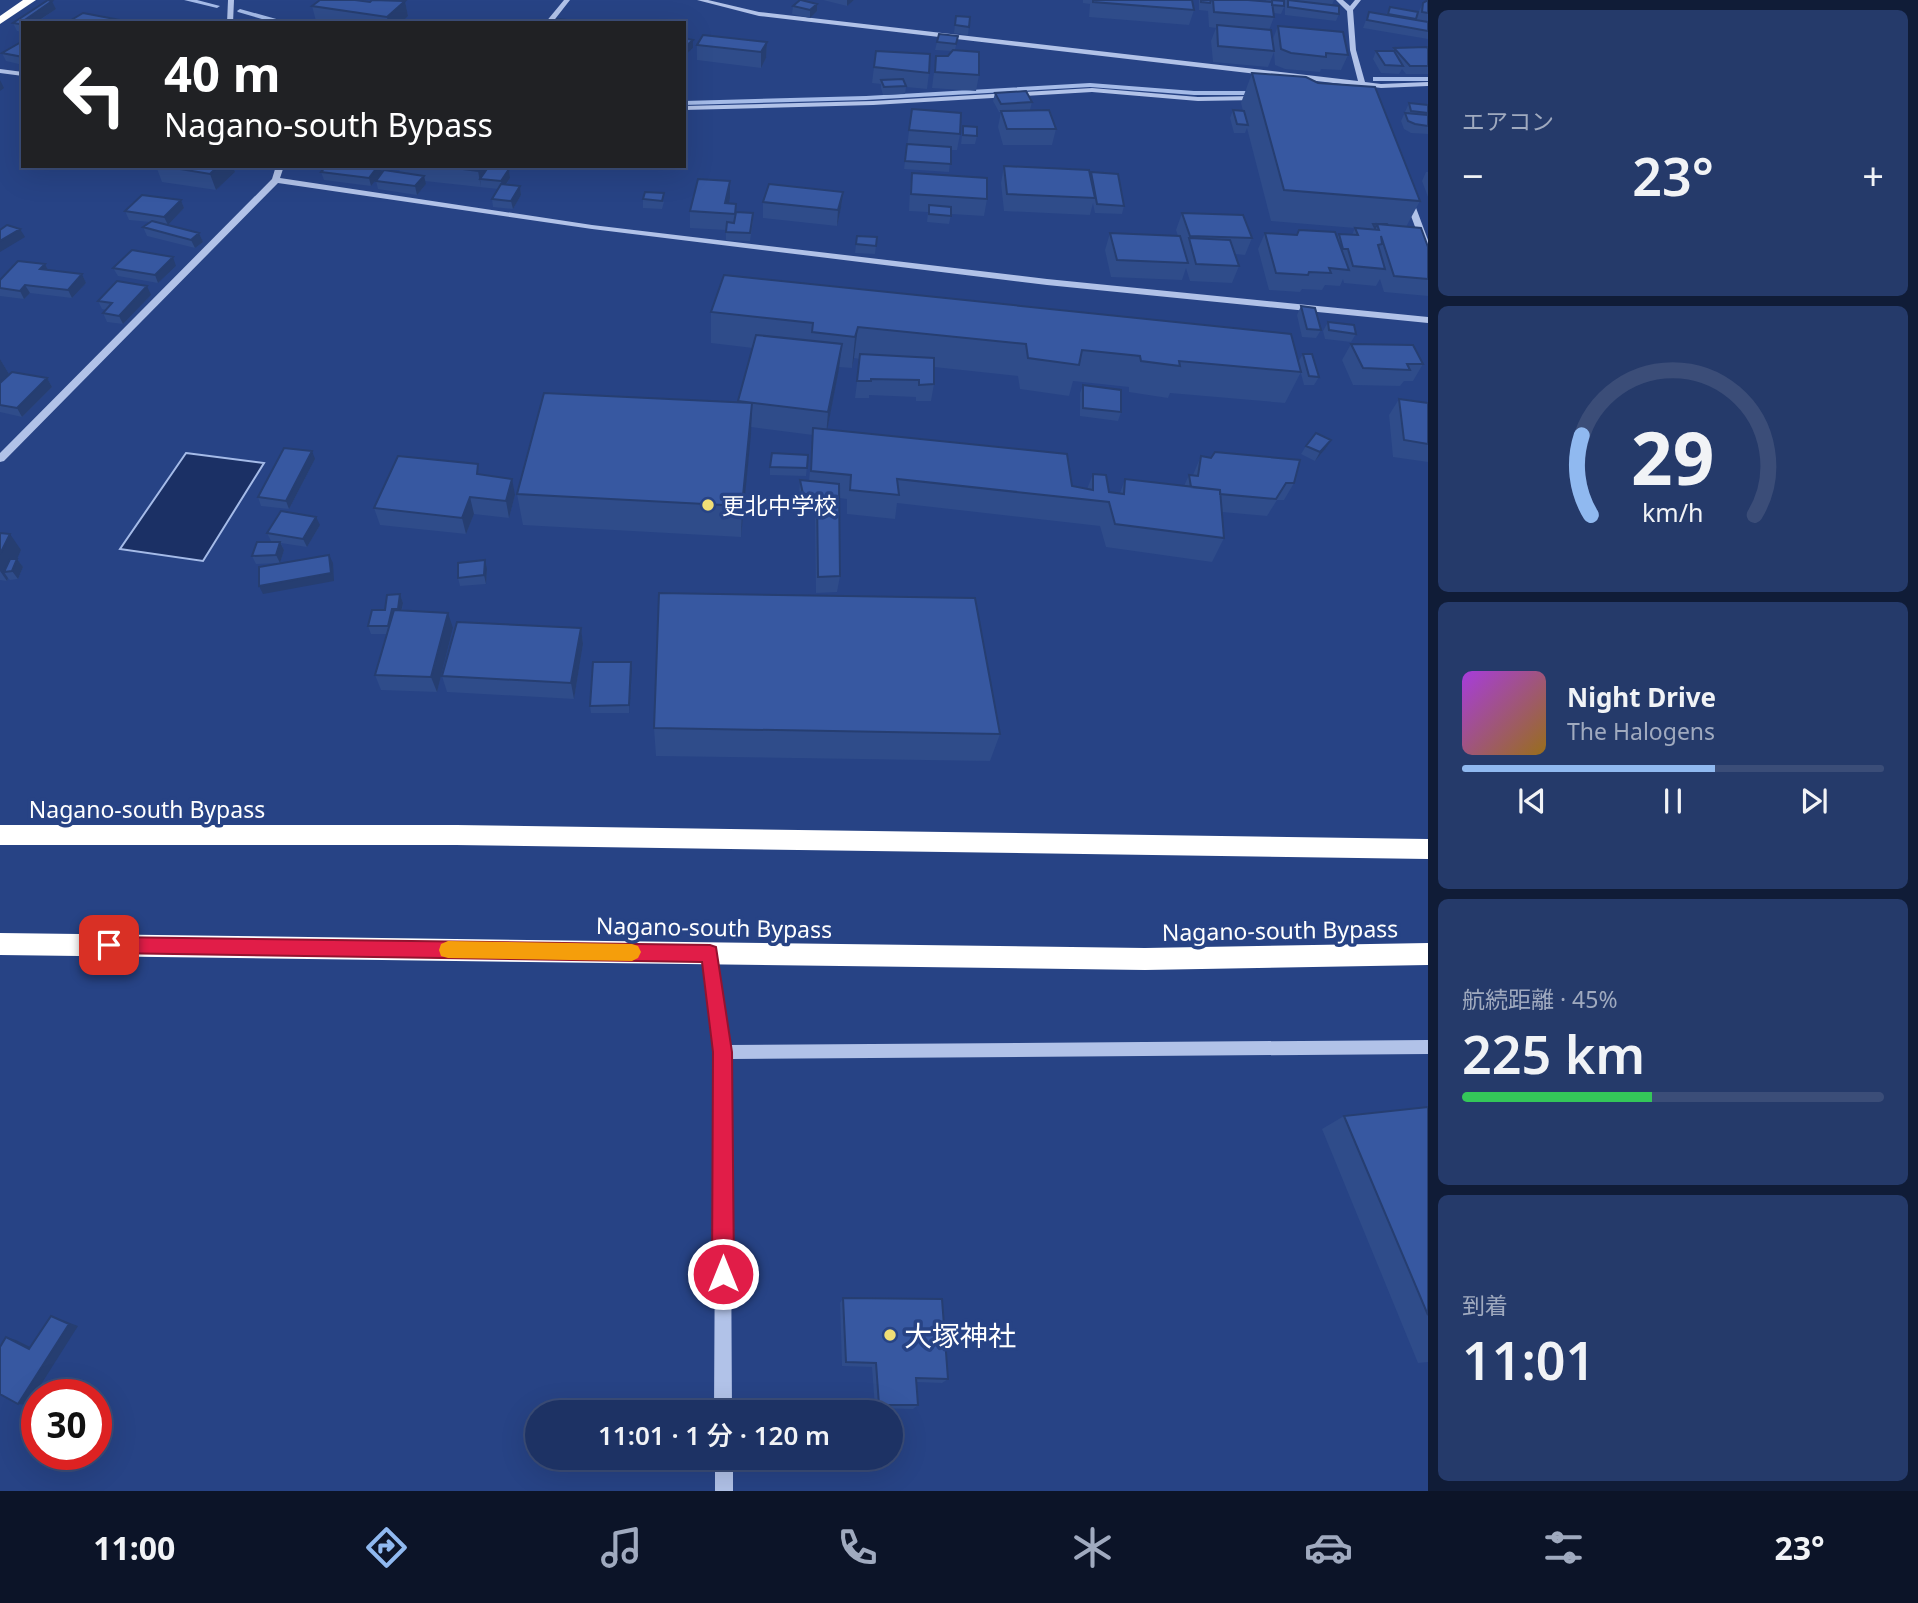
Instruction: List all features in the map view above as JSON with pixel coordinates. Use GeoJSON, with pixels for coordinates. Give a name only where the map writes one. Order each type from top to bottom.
{"type":"FeatureCollection","features":[{"type":"Feature","properties":{"kind":"highway"},"geometry":{"type":"LineString","coordinates":[[0,21],[30,0]]}},
{"type":"Feature","properties":{"kind":"highway","name":"Nagano-south Bypass"},"geometry":{"type":"LineString","coordinates":[[0,835],[456,835],[1428,849]]}},
{"type":"Feature","properties":{"kind":"highway","name":"Nagano-south Bypass"},"geometry":{"type":"LineString","coordinates":[[0,944],[1145,959],[1428,954]]}},
{"type":"Feature","properties":{"kind":"street"},"geometry":{"type":"LineString","coordinates":[[230,21],[231,0]]}},
{"type":"Feature","properties":{"kind":"street"},"geometry":{"type":"LineString","coordinates":[[550,21],[567,0]]}},
{"type":"Feature","properties":{"kind":"street"},"geometry":{"type":"LineString","coordinates":[[700,0],[759,14],[1363,86],[1428,84]]}},
{"type":"Feature","properties":{"kind":"street"},"geometry":{"type":"LineString","coordinates":[[1339,0],[1350,10]]}},
{"type":"Feature","properties":{"kind":"street"},"geometry":{"type":"LineString","coordinates":[[1358,0],[1350,10],[1353,50],[1363,86]]}},
{"type":"Feature","properties":{"kind":"street"},"geometry":{"type":"LineString","coordinates":[[0,71],[21,74]]}},
{"type":"Feature","properties":{"kind":"street"},"geometry":{"type":"LineString","coordinates":[[1353,91],[1363,86]]}},
{"type":"Feature","properties":{"kind":"street"},"geometry":{"type":"LineString","coordinates":[[686,108],[873,103],[1092,90],[1198,99],[1266,98]]}},
{"type":"Feature","properties":{"kind":"street"},"geometry":{"type":"LineString","coordinates":[[0,459],[276,180],[279,168]]}},
{"type":"Feature","properties":{"kind":"street"},"geometry":{"type":"LineString","coordinates":[[276,180],[592,227],[1047,282],[1428,320]]}},
{"type":"Feature","properties":{"kind":"street"},"geometry":{"type":"LineString","coordinates":[[1405,188],[1428,251]]}},
{"type":"Feature","properties":{"kind":"street"},"geometry":{"type":"LineString","coordinates":[[710,953],[723,1052],[723,1400]]}},
{"type":"Feature","properties":{"kind":"street"},"geometry":{"type":"LineString","coordinates":[[723,1052],[1428,1047]]}},
{"type":"Feature","properties":{"kind":"street"},"geometry":{"type":"LineString","coordinates":[[724,1470],[724,1491]]}},
{"type":"Feature","properties":{"kind":"water"},"geometry":{"type":"Polygon","coordinates":[[[186,453],[264,463],[203,561],[120,549],[186,453]]]}},
{"type":"Feature","properties":{"kind":"building"},"geometry":{"type":"Polygon","coordinates":[[[48,0],[52,1],[19,24],[13,23],[48,0]]]}},
{"type":"Feature","properties":{"kind":"building"},"geometry":{"type":"Polygon","coordinates":[[[320,0],[405,1],[387,17],[312,6],[320,0]]]}},
{"type":"Feature","properties":{"kind":"building"},"geometry":{"type":"Polygon","coordinates":[[[800,0],[817,4],[810,10],[793,6],[800,0]]]}},
{"type":"Feature","properties":{"kind":"building"},"geometry":{"type":"Polygon","coordinates":[[[1192,0],[1194,10],[1093,2],[1192,0]]]}},
{"type":"Feature","properties":{"kind":"building"},"geometry":{"type":"Polygon","coordinates":[[[1213,0],[1272,2],[1274,17],[1214,12],[1213,0]]]}},
{"type":"Feature","properties":{"kind":"building"},"geometry":{"type":"Polygon","coordinates":[[[1272,0],[1284,1],[1284,6],[1272,5],[1272,0]]]}},
{"type":"Feature","properties":{"kind":"building"},"geometry":{"type":"Polygon","coordinates":[[[1288,0],[1339,6],[1339,14],[1288,7],[1288,0]]]}},
{"type":"Feature","properties":{"kind":"building"},"geometry":{"type":"Polygon","coordinates":[[[1428,0],[1428,13],[1422,12],[1423,3],[1428,0]]]}},
{"type":"Feature","properties":{"kind":"building"},"geometry":{"type":"Polygon","coordinates":[[[1390,7],[1418,12],[1416,19],[1388,14],[1390,7]]]}},
{"type":"Feature","properties":{"kind":"building"},"geometry":{"type":"Polygon","coordinates":[[[1369,12],[1428,22],[1428,31],[1367,20],[1369,12]]]}},
{"type":"Feature","properties":{"kind":"building"},"geometry":{"type":"Polygon","coordinates":[[[83,13],[120,20],[118,21],[70,21],[83,13]]]}},
{"type":"Feature","properties":{"kind":"building"},"geometry":{"type":"Polygon","coordinates":[[[956,16],[970,17],[969,27],[955,25],[956,16]]]}},
{"type":"Feature","properties":{"kind":"building"},"geometry":{"type":"Polygon","coordinates":[[[1217,25],[1271,30],[1274,51],[1218,46],[1217,25]]]}},
{"type":"Feature","properties":{"kind":"building"},"geometry":{"type":"Polygon","coordinates":[[[1278,26],[1343,32],[1348,55],[1326,53],[1326,57],[1291,53],[1281,49],[1278,26]]]}},
{"type":"Feature","properties":{"kind":"building"},"geometry":{"type":"Polygon","coordinates":[[[939,34],[958,36],[956,44],[937,42],[939,34]]]}},
{"type":"Feature","properties":{"kind":"building"},"geometry":{"type":"Polygon","coordinates":[[[703,35],[767,42],[761,52],[697,45],[703,35]]]}},
{"type":"Feature","properties":{"kind":"building"},"geometry":{"type":"Polygon","coordinates":[[[21,42],[21,57],[2,53],[21,42]]]}},
{"type":"Feature","properties":{"kind":"building"},"geometry":{"type":"Polygon","coordinates":[[[1427,47],[1428,66],[1410,66],[1394,48],[1427,47]]]}},
{"type":"Feature","properties":{"kind":"building"},"geometry":{"type":"Polygon","coordinates":[[[953,50],[979,52],[979,75],[935,72],[936,56],[948,56],[953,50]]]}},
{"type":"Feature","properties":{"kind":"building"},"geometry":{"type":"Polygon","coordinates":[[[876,51],[930,54],[929,73],[874,67],[876,51]]]}},
{"type":"Feature","properties":{"kind":"building"},"geometry":{"type":"Polygon","coordinates":[[[1376,51],[1394,51],[1403,66],[1385,65],[1376,51]]]}},
{"type":"Feature","properties":{"kind":"building"},"geometry":{"type":"Polygon","coordinates":[[[1252,73],[1306,77],[1318,83],[1375,87],[1420,201],[1284,190],[1252,73]]]}},
{"type":"Feature","properties":{"kind":"building"},"geometry":{"type":"Polygon","coordinates":[[[903,79],[906,86],[884,87],[881,80],[903,79]]]}},
{"type":"Feature","properties":{"kind":"building"},"geometry":{"type":"Polygon","coordinates":[[[1026,91],[1032,102],[1001,104],[995,93],[1026,91]]]}},
{"type":"Feature","properties":{"kind":"building"},"geometry":{"type":"Polygon","coordinates":[[[1409,103],[1428,105],[1428,113],[1411,111],[1409,103]]]}},
{"type":"Feature","properties":{"kind":"building"},"geometry":{"type":"Polygon","coordinates":[[[912,109],[961,113],[960,134],[909,130],[912,109]]]}},
{"type":"Feature","properties":{"kind":"building"},"geometry":{"type":"Polygon","coordinates":[[[1049,110],[1056,129],[1007,129],[1001,111],[1049,110]]]}},
{"type":"Feature","properties":{"kind":"building"},"geometry":{"type":"Polygon","coordinates":[[[1233,110],[1244,111],[1248,125],[1237,124],[1233,110]]]}},
{"type":"Feature","properties":{"kind":"building"},"geometry":{"type":"Polygon","coordinates":[[[1405,113],[1428,115],[1428,126],[1408,121],[1405,113]]]}},
{"type":"Feature","properties":{"kind":"building"},"geometry":{"type":"Polygon","coordinates":[[[963,126],[977,127],[977,136],[963,135],[963,126]]]}},
{"type":"Feature","properties":{"kind":"building"},"geometry":{"type":"Polygon","coordinates":[[[907,144],[951,147],[951,164],[905,161],[907,144]]]}},
{"type":"Feature","properties":{"kind":"building"},"geometry":{"type":"Polygon","coordinates":[[[1004,166],[1089,170],[1095,198],[1007,194],[1004,166]]]}},
{"type":"Feature","properties":{"kind":"building"},"geometry":{"type":"Polygon","coordinates":[[[174,168],[216,168],[210,174],[174,168]]]}},
{"type":"Feature","properties":{"kind":"building"},"geometry":{"type":"Polygon","coordinates":[[[324,168],[376,168],[369,178],[321,172],[324,168]]]}},
{"type":"Feature","properties":{"kind":"building"},"geometry":{"type":"Polygon","coordinates":[[[454,168],[480,168],[478,171],[454,168]]]}},
{"type":"Feature","properties":{"kind":"building"},"geometry":{"type":"Polygon","coordinates":[[[488,168],[509,169],[501,181],[480,179],[488,168]]]}},
{"type":"Feature","properties":{"kind":"building"},"geometry":{"type":"Polygon","coordinates":[[[384,170],[424,176],[415,186],[376,181],[384,170]]]}},
{"type":"Feature","properties":{"kind":"building"},"geometry":{"type":"Polygon","coordinates":[[[1091,172],[1118,174],[1124,206],[1097,204],[1091,172]]]}},
{"type":"Feature","properties":{"kind":"building"},"geometry":{"type":"Polygon","coordinates":[[[912,173],[987,178],[987,199],[911,194],[912,173]]]}},
{"type":"Feature","properties":{"kind":"building"},"geometry":{"type":"Polygon","coordinates":[[[698,179],[730,181],[725,203],[736,204],[735,214],[690,211],[698,179]]]}},
{"type":"Feature","properties":{"kind":"building"},"geometry":{"type":"Polygon","coordinates":[[[501,184],[520,186],[511,201],[492,199],[501,184]]]}},
{"type":"Feature","properties":{"kind":"building"},"geometry":{"type":"Polygon","coordinates":[[[769,184],[843,192],[838,210],[763,202],[769,184]]]}},
{"type":"Feature","properties":{"kind":"building"},"geometry":{"type":"Polygon","coordinates":[[[645,192],[664,193],[662,201],[643,199],[645,192]]]}},
{"type":"Feature","properties":{"kind":"building"},"geometry":{"type":"Polygon","coordinates":[[[142,195],[181,200],[164,217],[125,211],[142,195]]]}},
{"type":"Feature","properties":{"kind":"building"},"geometry":{"type":"Polygon","coordinates":[[[929,205],[951,207],[951,216],[929,214],[929,205]]]}},
{"type":"Feature","properties":{"kind":"building"},"geometry":{"type":"Polygon","coordinates":[[[736,212],[753,213],[750,233],[726,232],[727,222],[734,223],[736,212]]]}},
{"type":"Feature","properties":{"kind":"building"},"geometry":{"type":"Polygon","coordinates":[[[1182,213],[1243,215],[1252,238],[1190,236],[1182,213]]]}},
{"type":"Feature","properties":{"kind":"building"},"geometry":{"type":"Polygon","coordinates":[[[152,221],[199,233],[191,240],[143,227],[152,221]]]}},
{"type":"Feature","properties":{"kind":"building"},"geometry":{"type":"Polygon","coordinates":[[[1377,224],[1421,228],[1428,247],[1428,279],[1394,276],[1381,236],[1382,244],[1378,245],[1385,269],[1353,266],[1348,249],[1343,249],[1339,234],[1358,235],[1355,228],[1379,230],[1377,224]]]}},
{"type":"Feature","properties":{"kind":"building"},"geometry":{"type":"Polygon","coordinates":[[[7,225],[20,229],[0,241],[0,230],[7,225]]]}},
{"type":"Feature","properties":{"kind":"building"},"geometry":{"type":"Polygon","coordinates":[[[1299,230],[1335,232],[1349,270],[1329,268],[1331,273],[1309,272],[1308,275],[1276,273],[1265,233],[1297,235],[1299,230]]]}},
{"type":"Feature","properties":{"kind":"building"},"geometry":{"type":"Polygon","coordinates":[[[1110,233],[1180,236],[1188,263],[1117,260],[1110,233]]]}},
{"type":"Feature","properties":{"kind":"building"},"geometry":{"type":"Polygon","coordinates":[[[857,236],[877,237],[876,246],[856,244],[857,236]]]}},
{"type":"Feature","properties":{"kind":"building"},"geometry":{"type":"Polygon","coordinates":[[[1189,238],[1230,240],[1239,266],[1196,264],[1189,238]]]}},
{"type":"Feature","properties":{"kind":"building"},"geometry":{"type":"Polygon","coordinates":[[[132,250],[173,257],[155,275],[113,268],[132,250]]]}},
{"type":"Feature","properties":{"kind":"building"},"geometry":{"type":"Polygon","coordinates":[[[18,261],[45,264],[40,269],[82,274],[68,290],[25,285],[20,291],[0,288],[0,280],[18,261]]]}},
{"type":"Feature","properties":{"kind":"building"},"geometry":{"type":"Polygon","coordinates":[[[724,275],[1291,334],[1301,372],[1179,361],[1180,366],[1141,361],[1140,356],[1082,350],[1079,365],[1028,358],[1026,344],[858,327],[855,337],[812,332],[813,323],[711,312],[724,275]]]}},
{"type":"Feature","properties":{"kind":"building"},"geometry":{"type":"Polygon","coordinates":[[[117,281],[147,286],[119,316],[103,313],[112,303],[98,301],[117,281]]]}},
{"type":"Feature","properties":{"kind":"building"},"geometry":{"type":"Polygon","coordinates":[[[1301,306],[1315,308],[1321,330],[1307,329],[1301,306]]]}},
{"type":"Feature","properties":{"kind":"building"},"geometry":{"type":"Polygon","coordinates":[[[1328,322],[1354,325],[1356,334],[1329,330],[1328,322]]]}},
{"type":"Feature","properties":{"kind":"building"},"geometry":{"type":"Polygon","coordinates":[[[756,335],[842,344],[828,412],[738,401],[756,335]]]}},
{"type":"Feature","properties":{"kind":"building"},"geometry":{"type":"Polygon","coordinates":[[[1351,344],[1413,345],[1423,364],[1407,364],[1410,370],[1363,368],[1351,344]]]}},
{"type":"Feature","properties":{"kind":"building"},"geometry":{"type":"Polygon","coordinates":[[[860,354],[934,358],[934,384],[919,385],[919,380],[857,381],[860,354]]]}},
{"type":"Feature","properties":{"kind":"building"},"geometry":{"type":"Polygon","coordinates":[[[1303,354],[1312,354],[1319,377],[1309,376],[1303,354]]]}},
{"type":"Feature","properties":{"kind":"building"},"geometry":{"type":"Polygon","coordinates":[[[12,372],[47,378],[17,408],[0,405],[0,383],[12,372]]]}},
{"type":"Feature","properties":{"kind":"building"},"geometry":{"type":"Polygon","coordinates":[[[1083,385],[1121,390],[1121,412],[1083,408],[1083,385]]]}},
{"type":"Feature","properties":{"kind":"building"},"geometry":{"type":"Polygon","coordinates":[[[544,393],[752,403],[742,506],[517,494],[544,393]]]}},
{"type":"Feature","properties":{"kind":"building"},"geometry":{"type":"Polygon","coordinates":[[[1399,399],[1428,403],[1428,444],[1404,440],[1399,399]]]}},
{"type":"Feature","properties":{"kind":"building"},"geometry":{"type":"Polygon","coordinates":[[[813,428],[1067,454],[1072,486],[1093,490],[1093,474],[1106,475],[1109,492],[1124,494],[1125,479],[1220,490],[1224,538],[1115,524],[1109,502],[897,479],[899,495],[850,490],[851,475],[811,471],[813,428]]]}},
{"type":"Feature","properties":{"kind":"building"},"geometry":{"type":"Polygon","coordinates":[[[1316,433],[1331,440],[1320,452],[1306,446],[1316,433]]]}},
{"type":"Feature","properties":{"kind":"building"},"geometry":{"type":"Polygon","coordinates":[[[284,448],[312,451],[286,501],[258,497],[284,448]]]}},
{"type":"Feature","properties":{"kind":"building"},"geometry":{"type":"Polygon","coordinates":[[[1215,452],[1300,460],[1294,483],[1286,483],[1276,499],[1220,494],[1220,490],[1191,487],[1189,475],[1198,476],[1201,456],[1211,458],[1215,452]]]}},
{"type":"Feature","properties":{"kind":"building"},"geometry":{"type":"Polygon","coordinates":[[[772,453],[808,455],[807,468],[770,467],[772,453]]]}},
{"type":"Feature","properties":{"kind":"building"},"geometry":{"type":"Polygon","coordinates":[[[398,456],[478,464],[477,474],[512,479],[506,501],[470,497],[462,518],[374,508],[398,456]]]}},
{"type":"Feature","properties":{"kind":"building"},"geometry":{"type":"Polygon","coordinates":[[[800,480],[839,484],[840,576],[818,577],[817,495],[803,494],[800,480]]]}},
{"type":"Feature","properties":{"kind":"building"},"geometry":{"type":"Polygon","coordinates":[[[281,511],[316,517],[303,539],[267,533],[281,511]]]}},
{"type":"Feature","properties":{"kind":"building"},"geometry":{"type":"Polygon","coordinates":[[[0,533],[10,534],[0,554],[0,533]]]}},
{"type":"Feature","properties":{"kind":"building"},"geometry":{"type":"Polygon","coordinates":[[[257,542],[280,542],[276,555],[252,556],[257,542]]]}},
{"type":"Feature","properties":{"kind":"building"},"geometry":{"type":"Polygon","coordinates":[[[329,555],[331,573],[259,586],[259,567],[329,555]]]}},
{"type":"Feature","properties":{"kind":"building"},"geometry":{"type":"Polygon","coordinates":[[[10,559],[17,559],[12,571],[4,572],[10,559]]]}},
{"type":"Feature","properties":{"kind":"building"},"geometry":{"type":"Polygon","coordinates":[[[485,560],[484,575],[458,578],[458,563],[485,560]]]}},
{"type":"Feature","properties":{"kind":"building"},"geometry":{"type":"Polygon","coordinates":[[[659,593],[975,598],[1000,734],[654,728],[659,593]]]}},
{"type":"Feature","properties":{"kind":"building"},"geometry":{"type":"Polygon","coordinates":[[[400,594],[398,609],[392,609],[388,626],[368,626],[372,610],[385,610],[387,595],[400,594]]]}},
{"type":"Feature","properties":{"kind":"building"},"geometry":{"type":"Polygon","coordinates":[[[394,610],[448,613],[431,677],[375,675],[394,610]]]}},
{"type":"Feature","properties":{"kind":"building"},"geometry":{"type":"Polygon","coordinates":[[[457,622],[581,628],[571,683],[442,676],[457,622]]]}},
{"type":"Feature","properties":{"kind":"building"},"geometry":{"type":"Polygon","coordinates":[[[593,662],[631,662],[629,705],[590,706],[593,662]]]}},
{"type":"Feature","properties":{"kind":"building"},"geometry":{"type":"Polygon","coordinates":[[[1428,1107],[1428,1315],[1344,1116],[1428,1107]]]}},
{"type":"Feature","properties":{"kind":"building","name":"大塚神社"},"geometry":{"type":"Polygon","coordinates":[[[843,1298],[942,1299],[948,1379],[916,1378],[918,1405],[903,1405],[903,1400],[879,1400],[876,1363],[846,1362],[843,1298]]]}},
{"type":"Feature","properties":{"kind":"building"},"geometry":{"type":"Polygon","coordinates":[[[51,1316],[69,1324],[34,1379],[21,1379],[21,1399],[18,1404],[0,1394],[0,1347],[6,1337],[29,1349],[51,1316]]]}},
{"type":"Feature","properties":{"kind":"waterway"},"geometry":{"type":"LineString","coordinates":[[187,0],[217,6]]}},
{"type":"Feature","properties":{"kind":"waterway"},"geometry":{"type":"LineString","coordinates":[[240,11],[278,21]]}},
{"type":"Feature","properties":{"kind":"waterway"},"geometry":{"type":"LineString","coordinates":[[1376,79],[1428,79]]}},
{"type":"Feature","properties":{"kind":"waterway"},"geometry":{"type":"LineString","coordinates":[[686,103],[866,98],[1090,85],[1194,93],[1261,93]]}},
{"type":"Feature","properties":{"kind":"slow traffic"},"geometry":{"type":"LineString","coordinates":[[448,950],[632,952]]}},
{"type":"Feature","properties":{"kind":"place","name":"更北中学校"},"geometry":{"type":"Point","coordinates":[708,505]}},
{"type":"Feature","properties":{"kind":"place","name":"大塚神社"},"geometry":{"type":"Point","coordinates":[890,1335]}},
{"type":"Feature","properties":{"kind":"route"},"geometry":{"type":"LineString","coordinates":[[109,945],[710,953],[723,1052],[723,1274]]}}]}
